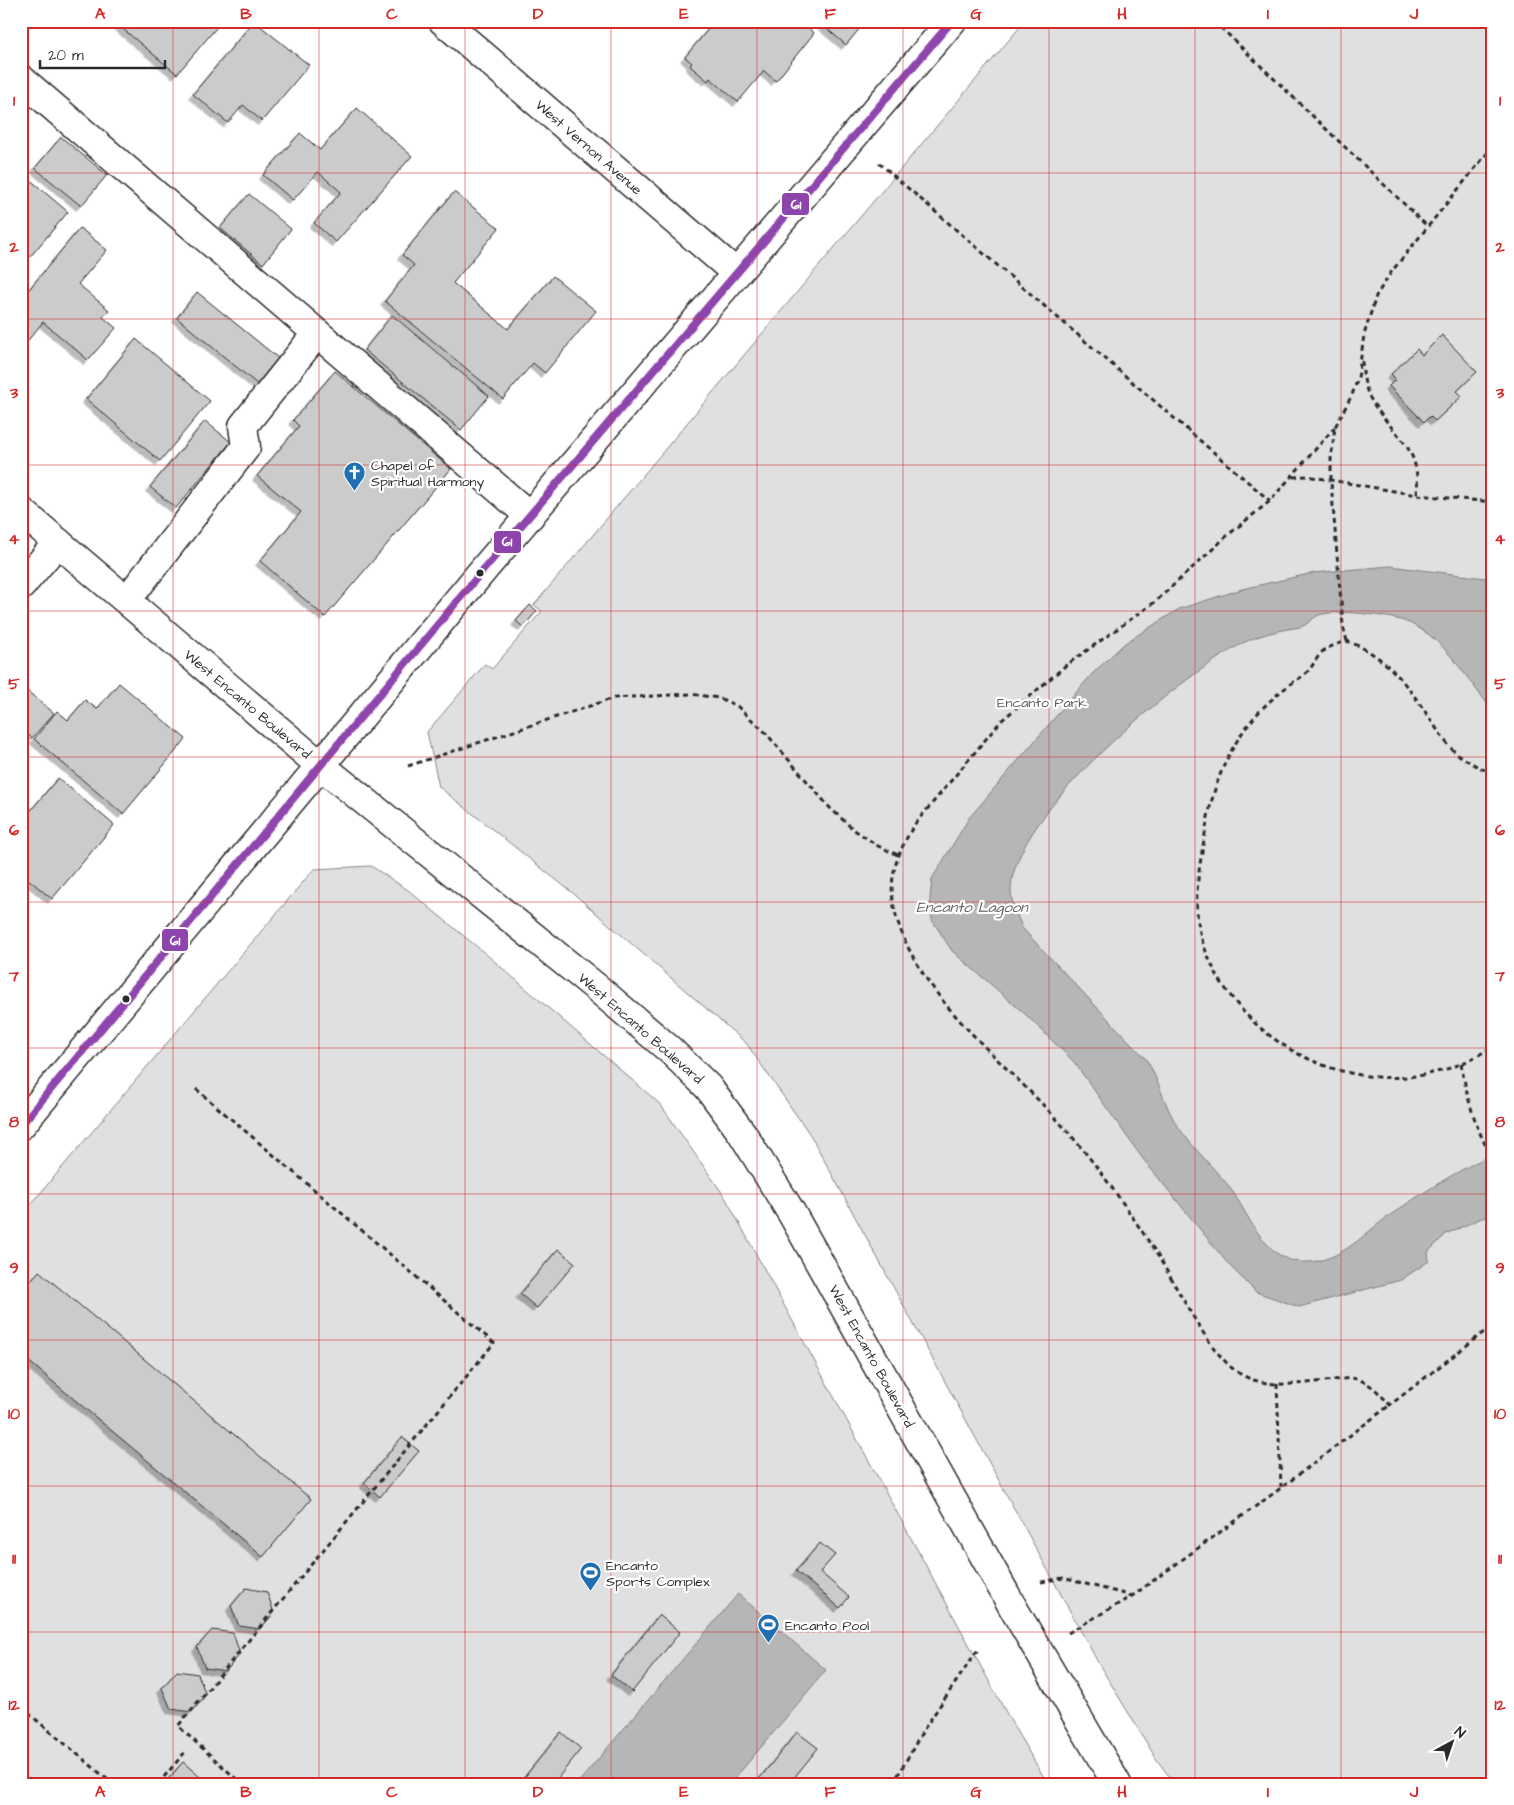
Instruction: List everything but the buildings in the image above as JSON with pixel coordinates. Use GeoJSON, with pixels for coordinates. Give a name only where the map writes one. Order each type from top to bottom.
{"type":"FeatureCollection","features":[{"type":"Feature","properties":{"kind":"street","name":"West Vernon Avenue"},"geometry":{"type":"LineString","coordinates":[[443,21],[735,272]]}},
{"type":"Feature","properties":{"kind":"street"},"geometry":{"type":"LineString","coordinates":[[21,1125],[320,765],[735,272],[851,139],[941,25]]}},
{"type":"Feature","properties":{"kind":"street"},"geometry":{"type":"LineString","coordinates":[[21,79],[530,516]]}},
{"type":"Feature","properties":{"kind":"street"},"geometry":{"type":"LineString","coordinates":[[127,600],[246,447],[243,426],[317,333]]}},
{"type":"Feature","properties":{"kind":"street","name":"West Encanto Boulevard"},"geometry":{"type":"LineString","coordinates":[[21,511],[320,765],[597,988],[670,1050],[708,1087],[742,1133],[791,1212],[1038,1651],[1117,1784]]}},
{"type":"Feature","properties":{"kind":"street"},"geometry":{"type":"LineString","coordinates":[[21,586],[58,542]]}},
{"type":"Feature","properties":{"kind":"path"},"geometry":{"type":"LineString","coordinates":[[1214,21],[1427,226]]}},
{"type":"Feature","properties":{"kind":"path"},"geometry":{"type":"LineString","coordinates":[[1485,21],[1493,28]]}},
{"type":"Feature","properties":{"kind":"path"},"geometry":{"type":"LineString","coordinates":[[851,139],[1270,501]]}},
{"type":"Feature","properties":{"kind":"path"},"geometry":{"type":"LineString","coordinates":[[1390,1405],[1376,1389],[1356,1378],[1277,1384],[1249,1380],[1231,1367],[1211,1343],[1128,1213],[1068,1131],[1013,1073],[981,1044],[921,970],[902,934],[894,906],[891,885],[894,864],[914,825],[1001,721],[1065,666],[1156,602],[1228,535],[1270,501],[1335,427],[1352,395],[1358,378],[1369,315],[1383,282],[1493,146]]}},
{"type":"Feature","properties":{"kind":"path"},"geometry":{"type":"LineString","coordinates":[[1361,355],[1364,384],[1369,397],[1403,438],[1414,459],[1418,478],[1417,495]]}},
{"type":"Feature","properties":{"kind":"path"},"geometry":{"type":"LineString","coordinates":[[1335,427],[1330,459],[1331,482],[1343,626],[1347,641]]}},
{"type":"Feature","properties":{"kind":"path"},"geometry":{"type":"LineString","coordinates":[[1292,477],[1307,476],[1331,482],[1417,495],[1493,502]]}},
{"type":"Feature","properties":{"kind":"path"},"geometry":{"type":"LineString","coordinates":[[1493,774],[1466,760],[1453,749],[1443,738],[1404,680],[1391,668],[1362,647],[1347,641],[1327,649],[1320,654],[1312,668],[1264,705],[1240,736],[1219,774],[1209,812],[1197,893],[1197,914],[1202,939],[1211,964],[1237,1004],[1270,1038],[1290,1051],[1353,1074],[1393,1079],[1437,1071],[1461,1063],[1493,1046]]}},
{"type":"Feature","properties":{"kind":"path"},"geometry":{"type":"LineString","coordinates":[[408,766],[614,698],[691,694],[719,698],[737,706],[765,732],[824,800],[853,829],[878,846],[898,855]]}},
{"type":"Feature","properties":{"kind":"path"},"geometry":{"type":"LineString","coordinates":[[1461,1063],[1471,1111],[1483,1142],[1493,1159]]}},
{"type":"Feature","properties":{"kind":"path"},"geometry":{"type":"LineString","coordinates":[[196,1089],[494,1343],[178,1726],[242,1784]]}},
{"type":"Feature","properties":{"kind":"path"},"geometry":{"type":"LineString","coordinates":[[1038,1651],[1132,1596],[1281,1488],[1493,1325]]}},
{"type":"Feature","properties":{"kind":"path"},"geometry":{"type":"LineString","coordinates":[[1277,1384],[1281,1488]]}},
{"type":"Feature","properties":{"kind":"path"},"geometry":{"type":"LineString","coordinates":[[1039,1582],[1063,1578],[1132,1596]]}},
{"type":"Feature","properties":{"kind":"path"},"geometry":{"type":"LineString","coordinates":[[894,1784],[924,1729],[979,1648]]}},
{"type":"Feature","properties":{"kind":"path"},"geometry":{"type":"LineString","coordinates":[[21,1707],[114,1784]]}},
{"type":"Feature","properties":{"kind":"path"},"geometry":{"type":"LineString","coordinates":[[158,1784],[184,1752]]}},
{"type":"Feature","properties":{"kind":"green space","name":"Encanto Park"},"geometry":{"type":"Polygon","coordinates":[[[1025,21],[1493,21],[1493,1784],[1175,1784],[1157,1760],[1100,1666],[811,1136],[746,1043],[574,894],[439,787],[427,732],[485,664],[492,669],[542,611],[534,605],[1025,21]]]}},
{"type":"Feature","properties":{"kind":"green space"},"geometry":{"type":"Polygon","coordinates":[[[371,866],[408,890],[487,955],[660,1104],[725,1197],[1014,1727],[1048,1784],[21,1784],[21,1216],[314,869],[371,866]]]}},
{"type":"Feature","properties":{"kind":"water","name":"Encanto Lagoon"},"geometry":{"type":"Polygon","coordinates":[[[1390,566],[1493,579],[1493,707],[1487,703],[1443,647],[1421,630],[1401,620],[1364,614],[1327,613],[1319,615],[1300,627],[1257,637],[1243,643],[1214,661],[1179,686],[1141,716],[1103,751],[1068,787],[1039,824],[1019,859],[1011,890],[1013,905],[1023,929],[1146,1059],[1169,1111],[1179,1128],[1228,1185],[1254,1228],[1279,1255],[1290,1260],[1303,1262],[1322,1260],[1335,1255],[1425,1192],[1493,1154],[1493,1213],[1446,1234],[1428,1252],[1429,1261],[1401,1280],[1299,1307],[1256,1292],[1229,1265],[1143,1159],[1074,1062],[1025,1014],[952,951],[932,920],[930,899],[932,879],[969,818],[1092,674],[1125,643],[1179,609],[1242,589],[1313,573],[1390,566]]]}},
{"type":"Feature","properties":{"kind":"water"},"geometry":{"type":"Polygon","coordinates":[[[738,1594],[826,1670],[730,1784],[577,1784],[738,1594]]]}},
{"type":"Feature","properties":{"kind":"transit line","name":"61"},"geometry":{"type":"LineString","coordinates":[[21,1125],[484,569],[952,21]]}},
{"type":"Feature","properties":{"kind":"place","name":"Chapel of Spiritual Harmony"},"geometry":{"type":"Point","coordinates":[355,492]}},
{"type":"Feature","properties":{"kind":"place","name":"Encanto Sports Complex"},"geometry":{"type":"Point","coordinates":[590,1592]}},
{"type":"Feature","properties":{"kind":"place","name":"Encanto Pool"},"geometry":{"type":"Point","coordinates":[769,1644]}}]}
